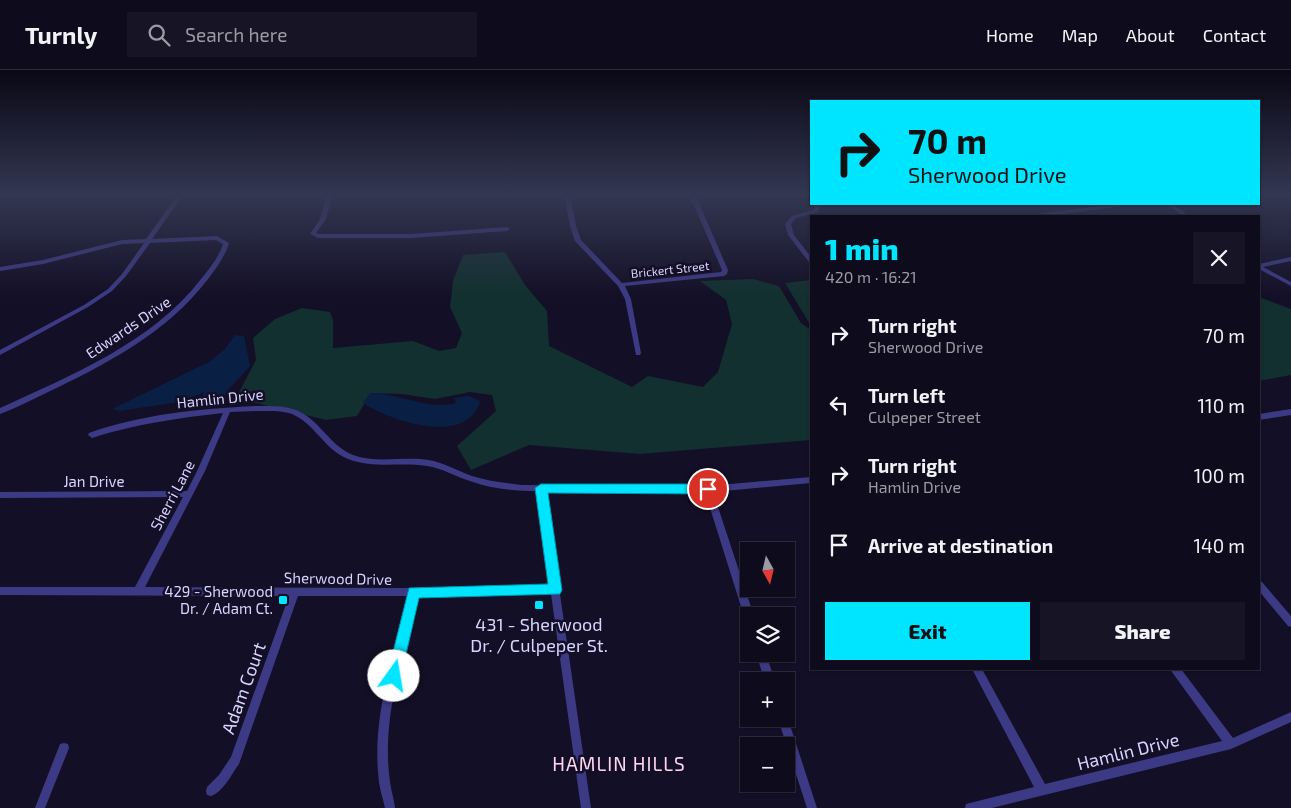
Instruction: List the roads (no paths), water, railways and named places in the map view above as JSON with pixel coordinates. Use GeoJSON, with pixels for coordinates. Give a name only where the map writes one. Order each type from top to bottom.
{"type":"FeatureCollection","features":[{"type":"Feature","properties":{"kind":"street"},"geometry":{"type":"LineString","coordinates":[[0,353],[101,296],[124,275],[156,228]]}},
{"type":"Feature","properties":{"kind":"street"},"geometry":{"type":"LineString","coordinates":[[317,228],[313,234],[325,237],[373,238],[507,229]]}},
{"type":"Feature","properties":{"kind":"street"},"geometry":{"type":"LineString","coordinates":[[574,228],[578,241],[621,285],[631,310],[638,353]]}},
{"type":"Feature","properties":{"kind":"street","name":"Brickert Street"},"geometry":{"type":"LineString","coordinates":[[621,285],[724,274],[707,228]]}},
{"type":"Feature","properties":{"kind":"street"},"geometry":{"type":"LineString","coordinates":[[789,228],[791,234],[810,260]]}},
{"type":"Feature","properties":{"kind":"street","name":"Edwards Drive"},"geometry":{"type":"LineString","coordinates":[[0,412],[81,372],[131,343],[169,316],[201,286],[226,244],[224,240],[217,238],[148,240]]}},
{"type":"Feature","properties":{"kind":"street"},"geometry":{"type":"LineString","coordinates":[[0,269],[43,262],[111,244],[148,240]]}},
{"type":"Feature","properties":{"kind":"street"},"geometry":{"type":"LineString","coordinates":[[1260,266],[1291,259]]}},
{"type":"Feature","properties":{"kind":"street"},"geometry":{"type":"LineString","coordinates":[[1260,267],[1291,284]]}},
{"type":"Feature","properties":{"kind":"street","name":"Hamlin Drive"},"geometry":{"type":"LineString","coordinates":[[92,435],[123,424],[263,407],[293,412],[306,419],[342,453],[360,460],[429,463],[491,484],[541,488],[708,489],[810,480]]}},
{"type":"Feature","properties":{"kind":"street","name":"Sherri Lane"},"geometry":{"type":"LineString","coordinates":[[138,591],[212,449],[227,411]]}},
{"type":"Feature","properties":{"kind":"street"},"geometry":{"type":"LineString","coordinates":[[1260,417],[1291,412]]}},
{"type":"Feature","properties":{"kind":"street"},"geometry":{"type":"LineString","coordinates":[[541,488],[586,808]]}},
{"type":"Feature","properties":{"kind":"street"},"geometry":{"type":"LineString","coordinates":[[708,489],[746,607]]}},
{"type":"Feature","properties":{"kind":"street","name":"Jan Drive"},"geometry":{"type":"LineString","coordinates":[[0,495],[188,494]]}},
{"type":"Feature","properties":{"kind":"street"},"geometry":{"type":"LineString","coordinates":[[1260,587],[1291,623]]}},
{"type":"Feature","properties":{"kind":"street","name":"Sherwood Drive"},"geometry":{"type":"LineString","coordinates":[[0,591],[414,592],[555,590]]}},
{"type":"Feature","properties":{"kind":"street","name":"Adam Court"},"geometry":{"type":"LineString","coordinates":[[211,791],[223,779],[235,760],[295,591]]}},
{"type":"Feature","properties":{"kind":"street"},"geometry":{"type":"LineString","coordinates":[[390,808],[383,778],[383,740],[390,695],[414,592]]}},
{"type":"Feature","properties":{"kind":"street"},"geometry":{"type":"LineString","coordinates":[[978,670],[1042,790]]}},
{"type":"Feature","properties":{"kind":"street"},"geometry":{"type":"LineString","coordinates":[[1177,670],[1230,744]]}},
{"type":"Feature","properties":{"kind":"street","name":"Hamlin Drive"},"geometry":{"type":"LineString","coordinates":[[970,808],[1230,744],[1291,718]]}},
{"type":"Feature","properties":{"kind":"street"},"geometry":{"type":"LineString","coordinates":[[786,727],[812,808]]}},
{"type":"Feature","properties":{"kind":"street"},"geometry":{"type":"LineString","coordinates":[[40,808],[64,748]]}},
{"type":"Feature","properties":{"kind":"water"},"geometry":{"type":"Polygon","coordinates":[[[235,335],[244,336],[250,366],[227,391],[222,400],[201,399],[204,392],[180,402],[119,411],[112,409],[209,362],[225,349],[235,335]]]}},
{"type":"Feature","properties":{"kind":"water"},"geometry":{"type":"Polygon","coordinates":[[[370,393],[436,405],[456,403],[454,398],[469,396],[480,401],[473,415],[460,423],[445,427],[427,426],[391,417],[375,410],[363,403],[370,393]]]}},
{"type":"Feature","properties":{"kind":"place","name":"429 - Sherwood Dr. / Adam Ct."},"geometry":{"type":"Point","coordinates":[283,600]}},
{"type":"Feature","properties":{"kind":"place","name":"431 - Sherwood Dr. / Culpeper St."},"geometry":{"type":"Point","coordinates":[539,605]}},
{"type":"Feature","properties":{"kind":"district","name":"HAMLIN HILLS"},"geometry":{"type":"Point","coordinates":[619,763]}}]}
